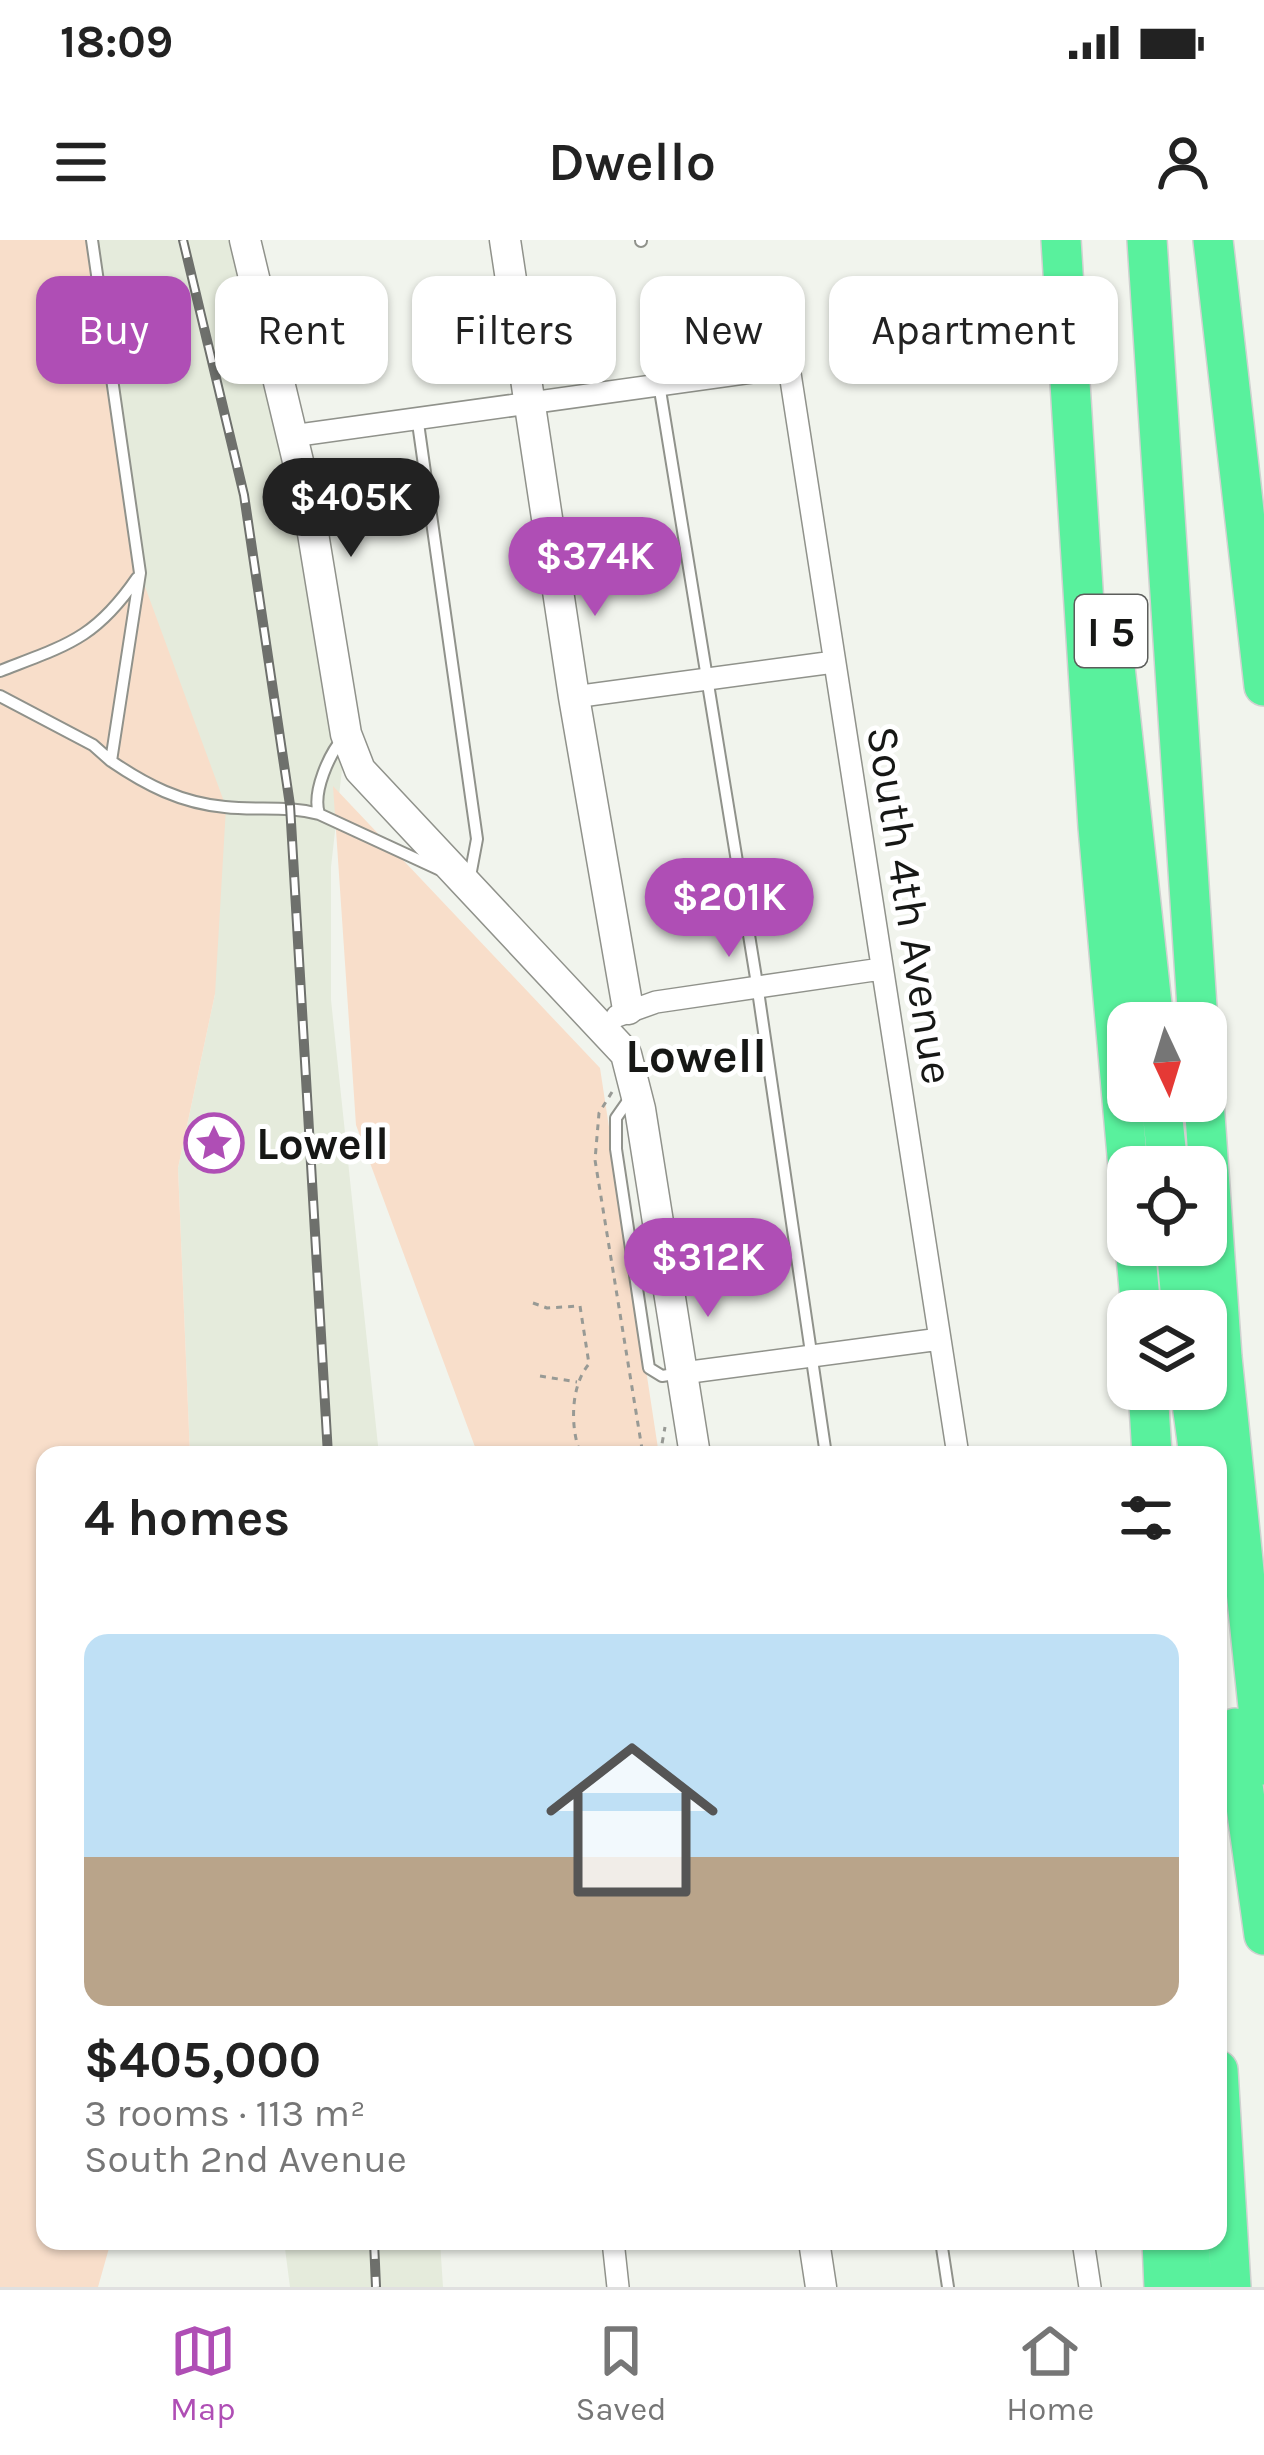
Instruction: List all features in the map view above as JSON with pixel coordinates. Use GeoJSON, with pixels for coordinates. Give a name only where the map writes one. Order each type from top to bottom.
{"type":"FeatureCollection","features":[{"type":"Feature","properties":{"kind":"highway","name":"I 5"},"geometry":{"type":"LineString","coordinates":[[1062,240],[1152,1002]]}},
{"type":"Feature","properties":{"kind":"highway"},"geometry":{"type":"LineString","coordinates":[[1062,240],[1098,827],[1126,1146]]}},
{"type":"Feature","properties":{"kind":"highway"},"geometry":{"type":"LineString","coordinates":[[1147,240],[1197,1002]]}},
{"type":"Feature","properties":{"kind":"highway"},"geometry":{"type":"LineString","coordinates":[[1213,240],[1264,686]]}},
{"type":"Feature","properties":{"kind":"highway"},"geometry":{"type":"LineString","coordinates":[[1205,1122],[1222,1357],[1264,1766]]}},
{"type":"Feature","properties":{"kind":"highway"},"geometry":{"type":"LineString","coordinates":[[1147,1410],[1148,1446]]}},
{"type":"Feature","properties":{"kind":"highway"},"geometry":{"type":"LineString","coordinates":[[1192,1410],[1195,1446]]}},
{"type":"Feature","properties":{"kind":"highway"},"geometry":{"type":"LineString","coordinates":[[1227,1664],[1264,1936]]}},
{"type":"Feature","properties":{"kind":"highway"},"geometry":{"type":"LineString","coordinates":[[1227,2220],[1231,2287]]}},
{"type":"Feature","properties":{"kind":"highway"},"geometry":{"type":"LineString","coordinates":[[1162,2250],[1164,2287]]}},
{"type":"Feature","properties":{"kind":"highway"},"geometry":{"type":"LineString","coordinates":[[1190,2250],[1192,2287]]}},
{"type":"Feature","properties":{"kind":"street"},"geometry":{"type":"LineString","coordinates":[[245,240],[292,436],[346,734],[375,793],[457,878],[622,1014],[651,1105],[654,1196]]}},
{"type":"Feature","properties":{"kind":"street"},"geometry":{"type":"LineString","coordinates":[[505,240],[632,1078],[694,1446]]}},
{"type":"Feature","properties":{"kind":"street"},"geometry":{"type":"LineString","coordinates":[[292,436],[659,384]]}},
{"type":"Feature","properties":{"kind":"street","name":"South 4th Avenue"},"geometry":{"type":"LineString","coordinates":[[792,384],[957,1446]]}},
{"type":"Feature","properties":{"kind":"street"},"geometry":{"type":"LineString","coordinates":[[574,697],[834,662]]}},
{"type":"Feature","properties":{"kind":"street"},"geometry":{"type":"LineString","coordinates":[[622,1014],[757,984],[880,969]]}},
{"type":"Feature","properties":{"kind":"street"},"geometry":{"type":"LineString","coordinates":[[683,1373],[940,1339]]}},
{"type":"Feature","properties":{"kind":"street"},"geometry":{"type":"LineString","coordinates":[[614,2250],[619,2287]]}},
{"type":"Feature","properties":{"kind":"street"},"geometry":{"type":"LineString","coordinates":[[815,2250],[821,2287]]}},
{"type":"Feature","properties":{"kind":"street"},"geometry":{"type":"LineString","coordinates":[[1084,2250],[1090,2287]]}},
{"type":"Feature","properties":{"kind":"lane"},"geometry":{"type":"LineString","coordinates":[[92,240],[140,574],[111,761]]}},
{"type":"Feature","properties":{"kind":"lane"},"geometry":{"type":"LineString","coordinates":[[659,384],[757,984],[825,1446]]}},
{"type":"Feature","properties":{"kind":"lane"},"geometry":{"type":"LineString","coordinates":[[0,696],[93,745],[152,789],[226,807],[290,805],[457,878],[471,872],[477,838],[417,416]]}},
{"type":"Feature","properties":{"kind":"lane"},"geometry":{"type":"LineString","coordinates":[[0,671],[57,649],[107,620],[140,574]]}},
{"type":"Feature","properties":{"kind":"lane"},"geometry":{"type":"LineString","coordinates":[[319,814],[315,802],[334,748],[346,734]]}},
{"type":"Feature","properties":{"kind":"lane"},"geometry":{"type":"LineString","coordinates":[[632,1078],[616,1118],[616,1149],[650,1368],[662,1376],[683,1373]]}},
{"type":"Feature","properties":{"kind":"lane"},"geometry":{"type":"LineString","coordinates":[[942,2250],[947,2287]]}},
{"type":"Feature","properties":{"kind":"path"},"geometry":{"type":"LineString","coordinates":[[632,1078],[599,1113],[594,1134],[642,1446]]}},
{"type":"Feature","properties":{"kind":"path"},"geometry":{"type":"LineString","coordinates":[[532,1303],[547,1309],[578,1303],[589,1364],[579,1383],[572,1435],[577,1446]]}},
{"type":"Feature","properties":{"kind":"path"},"geometry":{"type":"LineString","coordinates":[[541,1376],[579,1383]]}},
{"type":"Feature","properties":{"kind":"shaded area"},"geometry":{"type":"Polygon","coordinates":[[[0,240],[92,240],[97,276],[36,276],[36,384],[113,384],[140,573],[226,807],[215,994],[178,1168],[190,1446],[36,1446],[36,2250],[108,2250],[98,2287],[0,2287],[0,240]]]}},
{"type":"Feature","properties":{"kind":"shaded area"},"geometry":{"type":"Polygon","coordinates":[[[92,240],[245,240],[252,276],[215,276],[215,384],[274,384],[346,734],[331,867],[331,1000],[378,1446],[190,1446],[178,1168],[215,994],[140,573],[113,384],[191,384],[191,276],[97,276],[92,240]]]}},
{"type":"Feature","properties":{"kind":"shaded area"},"geometry":{"type":"Polygon","coordinates":[[[333,786],[600,1068],[658,1446],[475,1446],[356,1125],[333,786]]]}},
{"type":"Feature","properties":{"kind":"shaded area"},"geometry":{"type":"Polygon","coordinates":[[[285,2250],[441,2250],[443,2287],[290,2287],[285,2250]]]}},
{"type":"Feature","properties":{"kind":"railway"},"geometry":{"type":"LineString","coordinates":[[183,240],[244,495],[290,805],[327,1446]]}},
{"type":"Feature","properties":{"kind":"railway"},"geometry":{"type":"LineString","coordinates":[[374,2250],[376,2287]]}},
{"type":"Feature","properties":{"kind":"place","name":"Lowell"},"geometry":{"type":"Point","coordinates":[214,1143]}},
{"type":"Feature","properties":{"kind":"district","name":"Lowell"},"geometry":{"type":"Point","coordinates":[696,1055]}}]}
